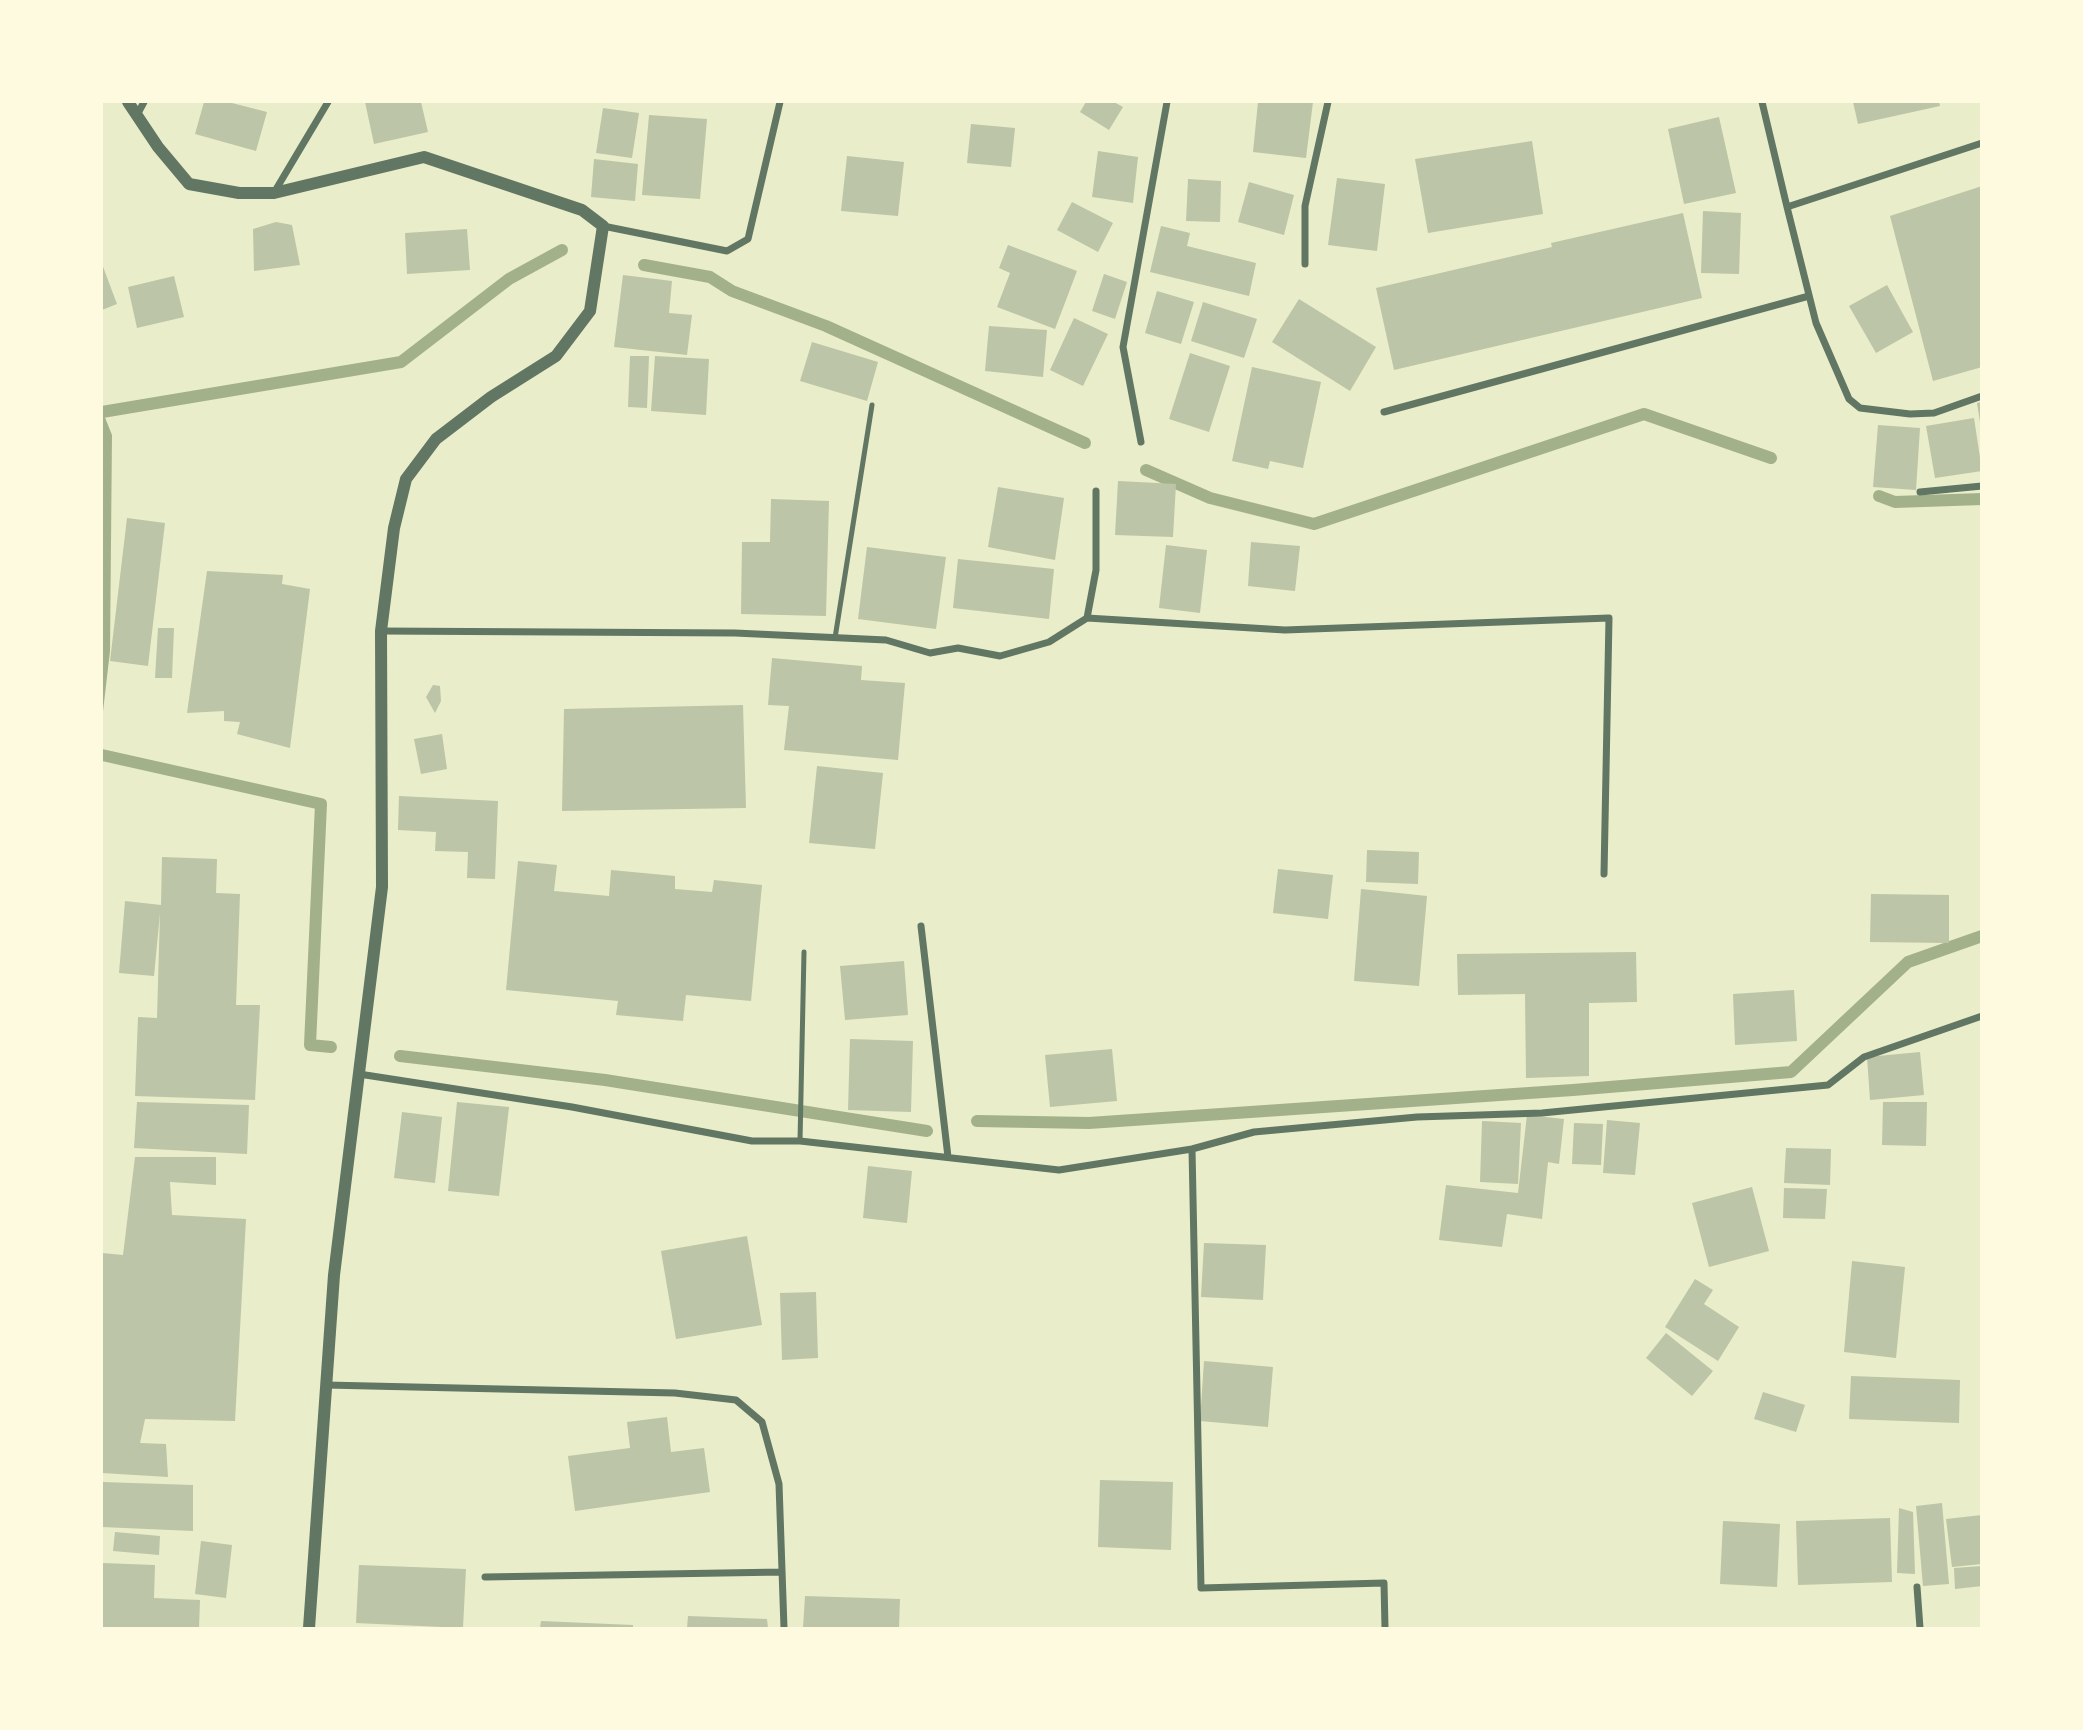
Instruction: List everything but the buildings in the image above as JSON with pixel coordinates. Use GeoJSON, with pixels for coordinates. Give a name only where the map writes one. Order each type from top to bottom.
{"type":"FeatureCollection","features":[{"type":"Feature","properties":{"kind":"street"},"geometry":{"type":"LineString","coordinates":[[128,102],[158,148],[189,184],[239,193],[274,193],[424,156],[582,210],[603,226],[727,251],[748,239],[780,102]]}},
{"type":"Feature","properties":{"kind":"street"},"geometry":{"type":"LineString","coordinates":[[137,115],[144,102]]}},
{"type":"Feature","properties":{"kind":"street"},"geometry":{"type":"LineString","coordinates":[[274,193],[328,102]]}},
{"type":"Feature","properties":{"kind":"street"},"geometry":{"type":"LineString","coordinates":[[1141,442],[1123,347],[1167,102]]}},
{"type":"Feature","properties":{"kind":"street"},"geometry":{"type":"LineString","coordinates":[[1306,264],[1305,206],[1328,102]]}},
{"type":"Feature","properties":{"kind":"street"},"geometry":{"type":"LineString","coordinates":[[1762,102],[1816,323],[1849,399],[1860,408],[1910,414],[1934,413],[1982,396]]}},
{"type":"Feature","properties":{"kind":"street"},"geometry":{"type":"LineString","coordinates":[[1787,207],[1982,144]]}},
{"type":"Feature","properties":{"kind":"street"},"geometry":{"type":"LineString","coordinates":[[309,1629],[334,1275],[382,887],[381,631],[394,528],[406,479],[436,439],[491,397],[556,356],[590,311],[603,226]]}},
{"type":"Feature","properties":{"kind":"street"},"geometry":{"type":"LineString","coordinates":[[1384,412],[1809,296]]}},
{"type":"Feature","properties":{"kind":"street"},"geometry":{"type":"LineString","coordinates":[[1920,492],[1982,486]]}},
{"type":"Feature","properties":{"kind":"street"},"geometry":{"type":"LineString","coordinates":[[1087,618],[1096,570],[1096,491]]}},
{"type":"Feature","properties":{"kind":"street"},"geometry":{"type":"LineString","coordinates":[[381,631],[735,633],[886,640],[930,653],[958,648],[1000,656],[1049,642],[1087,618],[1285,630],[1609,618],[1604,874]]}},
{"type":"Feature","properties":{"kind":"street"},"geometry":{"type":"LineString","coordinates":[[921,926],[948,1157]]}},
{"type":"Feature","properties":{"kind":"street"},"geometry":{"type":"LineString","coordinates":[[359,1074],[572,1107],[752,1141],[800,1141],[1059,1170],[1192,1149],[1254,1132],[1417,1117],[1542,1113],[1828,1085],[1864,1057],[1982,1016]]}},
{"type":"Feature","properties":{"kind":"street"},"geometry":{"type":"LineString","coordinates":[[1192,1149],[1201,1588],[1384,1583],[1385,1629]]}},
{"type":"Feature","properties":{"kind":"street"},"geometry":{"type":"LineString","coordinates":[[326,1385],[675,1393],[736,1400],[762,1422],[779,1484],[784,1629]]}},
{"type":"Feature","properties":{"kind":"street"},"geometry":{"type":"LineString","coordinates":[[485,1577],[782,1572]]}},
{"type":"Feature","properties":{"kind":"street"},"geometry":{"type":"LineString","coordinates":[[1917,1587],[1920,1629]]}},
{"type":"Feature","properties":{"kind":"lane"},"geometry":{"type":"LineString","coordinates":[[835,638],[872,405]]}},
{"type":"Feature","properties":{"kind":"lane"},"geometry":{"type":"LineString","coordinates":[[800,1141],[804,952]]}},
{"type":"Feature","properties":{"kind":"shaded area"},"geometry":{"type":"Polygon","coordinates":[[[102,410],[112,435],[110,651],[102,720],[102,410]]]}},
{"type":"Feature","properties":{"kind":"waterway"},"geometry":{"type":"LineString","coordinates":[[102,412],[401,362],[509,279],[562,250]]}},
{"type":"Feature","properties":{"kind":"waterway"},"geometry":{"type":"LineString","coordinates":[[644,265],[710,277],[732,291],[826,326],[1085,443]]}},
{"type":"Feature","properties":{"kind":"waterway"},"geometry":{"type":"LineString","coordinates":[[1146,470],[1210,498],[1314,524],[1644,414],[1771,458]]}},
{"type":"Feature","properties":{"kind":"waterway"},"geometry":{"type":"LineString","coordinates":[[1879,496],[1895,502],[1982,499]]}},
{"type":"Feature","properties":{"kind":"waterway"},"geometry":{"type":"LineString","coordinates":[[102,755],[321,804],[310,1045],[331,1047]]}},
{"type":"Feature","properties":{"kind":"waterway"},"geometry":{"type":"LineString","coordinates":[[977,1121],[1089,1123],[1573,1090],[1791,1072],[1908,962],[1982,936]]}},
{"type":"Feature","properties":{"kind":"waterway"},"geometry":{"type":"LineString","coordinates":[[400,1056],[605,1080],[927,1131]]}}]}
